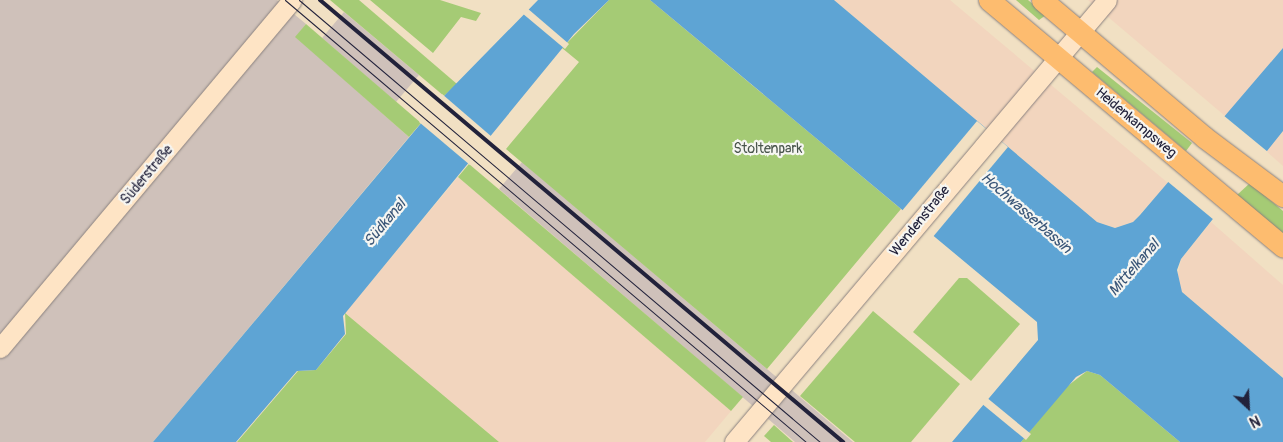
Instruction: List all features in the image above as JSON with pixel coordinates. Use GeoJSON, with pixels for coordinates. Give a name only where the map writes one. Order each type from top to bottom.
{"type":"FeatureCollection","features":[{"type":"Feature","properties":{"kind":"main road","name":"Heidenkampsweg"},"geometry":{"type":"LineString","coordinates":[[990,0],[1283,247]]}},
{"type":"Feature","properties":{"kind":"main road"},"geometry":{"type":"LineString","coordinates":[[1042,0],[1204,136],[1283,196]]}},
{"type":"Feature","properties":{"kind":"street","name":"Süderstraße"},"geometry":{"type":"LineString","coordinates":[[0,348],[292,0]]}},
{"type":"Feature","properties":{"kind":"street","name":"Wendenstraße"},"geometry":{"type":"LineString","coordinates":[[734,442],[1107,0]]}},
{"type":"Feature","properties":{"kind":"shaded area"},"geometry":{"type":"Polygon","coordinates":[[[0,0],[277,0],[306,24],[296,37],[409,137],[153,442],[0,442],[0,0]]]}},
{"type":"Feature","properties":{"kind":"shaded area"},"geometry":{"type":"Polygon","coordinates":[[[834,0],[950,0],[1168,183],[1133,222],[1115,228],[1097,222],[834,0]]]}},
{"type":"Feature","properties":{"kind":"shaded area"},"geometry":{"type":"Polygon","coordinates":[[[1088,0],[1283,0],[1283,48],[1225,116],[1088,0]]]}},
{"type":"Feature","properties":{"kind":"shaded area"},"geometry":{"type":"Polygon","coordinates":[[[344,12],[419,75],[396,102],[322,38],[344,12]]]}},
{"type":"Feature","properties":{"kind":"shaded area"},"geometry":{"type":"Polygon","coordinates":[[[1283,131],[1283,166],[1266,151],[1283,131]]]}},
{"type":"Feature","properties":{"kind":"shaded area"},"geometry":{"type":"Polygon","coordinates":[[[522,162],[853,442],[795,442],[499,189],[522,162]]]}},
{"type":"Feature","properties":{"kind":"shaded area"},"geometry":{"type":"Polygon","coordinates":[[[458,177],[731,411],[705,442],[499,442],[345,313],[458,177]]]}},
{"type":"Feature","properties":{"kind":"shaded area"},"geometry":{"type":"Polygon","coordinates":[[[1211,222],[1283,285],[1283,378],[1182,292],[1177,280],[1181,259],[1211,222]]]}},
{"type":"Feature","properties":{"kind":"green space"},"geometry":{"type":"Polygon","coordinates":[[[330,0],[359,0],[457,84],[444,96],[330,0]]]}},
{"type":"Feature","properties":{"kind":"green space"},"geometry":{"type":"Polygon","coordinates":[[[370,0],[440,0],[481,13],[476,21],[461,17],[433,53],[370,0]]]}},
{"type":"Feature","properties":{"kind":"green space","name":"Stoltenpark"},"geometry":{"type":"Polygon","coordinates":[[[609,0],[650,0],[901,209],[767,369],[506,149],[579,62],[562,48],[609,0]]]}},
{"type":"Feature","properties":{"kind":"green space"},"geometry":{"type":"Polygon","coordinates":[[[1016,0],[1028,0],[1046,15],[1039,20],[1016,0]]]}},
{"type":"Feature","properties":{"kind":"green space"},"geometry":{"type":"Polygon","coordinates":[[[306,24],[421,123],[409,137],[295,37],[306,24]]]}},
{"type":"Feature","properties":{"kind":"green space"},"geometry":{"type":"Polygon","coordinates":[[[1097,67],[1192,143],[1186,151],[1092,72],[1097,67]]]}},
{"type":"Feature","properties":{"kind":"green space"},"geometry":{"type":"Polygon","coordinates":[[[469,164],[743,397],[731,411],[458,177],[469,164]]]}},
{"type":"Feature","properties":{"kind":"green space"},"geometry":{"type":"Polygon","coordinates":[[[1250,183],[1283,211],[1283,234],[1237,195],[1250,183]]]}},
{"type":"Feature","properties":{"kind":"green space"},"geometry":{"type":"Polygon","coordinates":[[[959,278],[967,278],[1020,324],[971,381],[913,332],[959,278]]]}},
{"type":"Feature","properties":{"kind":"green space"},"geometry":{"type":"Polygon","coordinates":[[[873,311],[960,384],[911,442],[855,442],[800,396],[873,311]]]}},
{"type":"Feature","properties":{"kind":"green space"},"geometry":{"type":"Polygon","coordinates":[[[345,313],[499,442],[237,442],[298,371],[316,370],[346,334],[345,313]]]}},
{"type":"Feature","properties":{"kind":"green space"},"geometry":{"type":"Polygon","coordinates":[[[1087,371],[1100,375],[1180,442],[1021,442],[1065,388],[1087,371]]]}},
{"type":"Feature","properties":{"kind":"green space"},"geometry":{"type":"Polygon","coordinates":[[[774,425],[793,442],[771,442],[764,436],[774,425]]]}},
{"type":"Feature","properties":{"kind":"water","name":"Südkanal"},"geometry":{"type":"Polygon","coordinates":[[[538,0],[609,0],[574,34],[343,316],[345,334],[316,370],[297,371],[236,442],[153,442],[444,96],[538,0]]]}},
{"type":"Feature","properties":{"kind":"water"},"geometry":{"type":"Polygon","coordinates":[[[650,0],[834,0],[1097,222],[1115,228],[1133,222],[1140,215],[1283,48],[1283,131],[1181,259],[1177,270],[1182,292],[1283,378],[1283,442],[1180,442],[1100,375],[1087,371],[1076,377],[1021,442],[952,442],[1038,340],[1037,322],[650,0]]]}},
{"type":"Feature","properties":{"kind":"pier"},"geometry":{"type":"Polygon","coordinates":[[[527,8],[569,44],[565,49],[522,13],[527,8]]]}},
{"type":"Feature","properties":{"kind":"pier"},"geometry":{"type":"Polygon","coordinates":[[[442,94],[492,137],[470,165],[419,122],[442,94]]]}},
{"type":"Feature","properties":{"kind":"pier"},"geometry":{"type":"Polygon","coordinates":[[[1223,115],[1268,152],[1214,220],[1167,181],[1223,115]]]}},
{"type":"Feature","properties":{"kind":"pier"},"geometry":{"type":"Polygon","coordinates":[[[977,121],[1008,147],[932,238],[901,212],[977,121]]]}},
{"type":"Feature","properties":{"kind":"pier"},"geometry":{"type":"Polygon","coordinates":[[[986,397],[1031,434],[1026,440],[981,403],[986,397]]]}},
{"type":"Feature","properties":{"kind":"tram line"},"geometry":{"type":"LineString","coordinates":[[285,0],[806,442]]}},
{"type":"Feature","properties":{"kind":"tram line"},"geometry":{"type":"LineString","coordinates":[[299,0],[820,442]]}},
{"type":"Feature","properties":{"kind":"railway"},"geometry":{"type":"LineString","coordinates":[[320,0],[843,442]]}},
{"type":"Feature","properties":{"kind":"water label","name":"Hochwasserbassin"},"geometry":{"type":"Point","coordinates":[1026,213]}},
{"type":"Feature","properties":{"kind":"water label","name":"Mittelkanal"},"geometry":{"type":"Point","coordinates":[1134,268]}}]}
